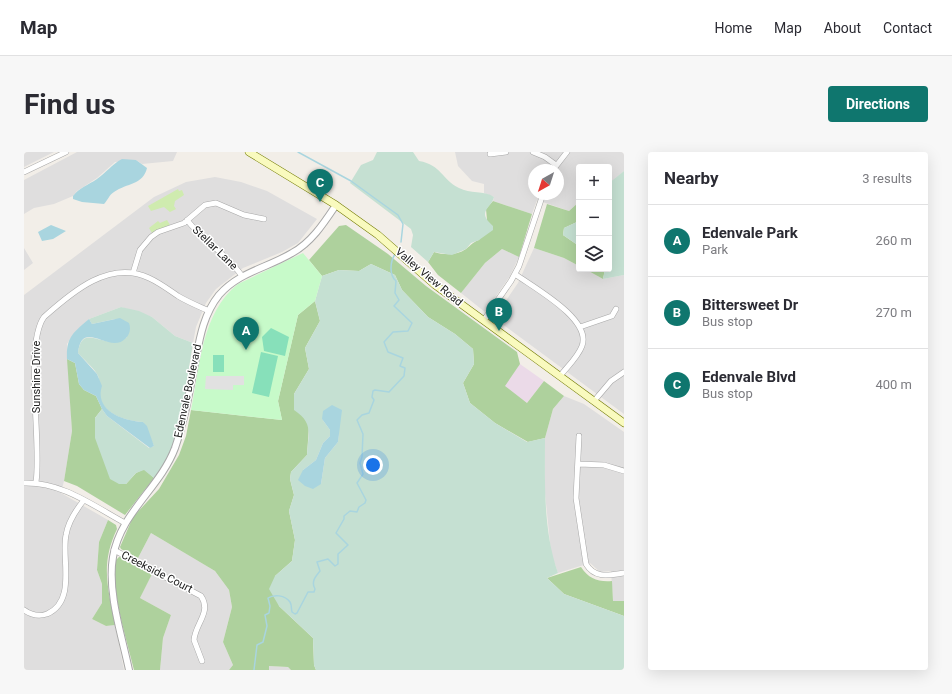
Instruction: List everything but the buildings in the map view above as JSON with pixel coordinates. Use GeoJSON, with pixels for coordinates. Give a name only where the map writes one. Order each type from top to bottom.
{"type":"FeatureCollection","features":[{"type":"Feature","properties":{"kind":"main road","name":"Valley View Road"},"geometry":{"type":"LineString","coordinates":[[249,152],[336,204],[378,235],[435,285],[624,423]]}},
{"type":"Feature","properties":{"kind":"street"},"geometry":{"type":"LineString","coordinates":[[24,172],[66,152]]}},
{"type":"Feature","properties":{"kind":"street"},"geometry":{"type":"LineString","coordinates":[[490,154],[506,152]]}},
{"type":"Feature","properties":{"kind":"street"},"geometry":{"type":"LineString","coordinates":[[533,152],[545,156],[555,164]]}},
{"type":"Feature","properties":{"kind":"street"},"geometry":{"type":"LineString","coordinates":[[557,164],[567,152]]}},
{"type":"Feature","properties":{"kind":"street"},"geometry":{"type":"LineString","coordinates":[[484,320],[515,274],[525,250],[540,200]]}},
{"type":"Feature","properties":{"kind":"street"},"geometry":{"type":"LineString","coordinates":[[133,273],[140,250],[151,236],[187,220],[205,205],[216,203],[244,215],[264,219]]}},
{"type":"Feature","properties":{"kind":"street","name":"Edenvale Boulevard"},"geometry":{"type":"LineString","coordinates":[[129,670],[112,583],[114,550],[125,523],[159,479],[174,450],[184,419],[200,334],[209,311],[222,292],[242,276],[284,257],[302,246],[315,234],[336,204]]}},
{"type":"Feature","properties":{"kind":"street","name":"Stellar Lane"},"geometry":{"type":"LineString","coordinates":[[187,220],[197,232],[230,260],[242,276]]}},
{"type":"Feature","properties":{"kind":"street","name":"Sunshine Drive"},"geometry":{"type":"LineString","coordinates":[[36,482],[38,458],[35,392],[37,330],[40,322],[49,312],[94,279],[116,273],[133,273],[149,278],[179,297],[209,311]]}},
{"type":"Feature","properties":{"kind":"street"},"geometry":{"type":"LineString","coordinates":[[515,274],[564,309],[580,327],[583,334],[582,346],[560,376]]}},
{"type":"Feature","properties":{"kind":"street"},"geometry":{"type":"LineString","coordinates":[[580,327],[612,316],[616,309]]}},
{"type":"Feature","properties":{"kind":"street"},"geometry":{"type":"LineString","coordinates":[[28,356],[35,357]]}},
{"type":"Feature","properties":{"kind":"street"},"geometry":{"type":"LineString","coordinates":[[594,401],[610,381],[624,372]]}},
{"type":"Feature","properties":{"kind":"street"},"geometry":{"type":"LineString","coordinates":[[579,436],[579,464],[576,498],[586,564],[589,570],[600,576],[624,573]]}},
{"type":"Feature","properties":{"kind":"street"},"geometry":{"type":"LineString","coordinates":[[579,464],[604,466],[624,471]]}},
{"type":"Feature","properties":{"kind":"street"},"geometry":{"type":"LineString","coordinates":[[24,483],[36,482],[61,488],[125,523]]}},
{"type":"Feature","properties":{"kind":"street"},"geometry":{"type":"LineString","coordinates":[[24,610],[31,614],[43,615],[54,608],[60,601],[66,583],[64,545],[66,534],[75,512],[84,500]]}},
{"type":"Feature","properties":{"kind":"street","name":"Creekside Court"},"geometry":{"type":"LineString","coordinates":[[114,550],[201,596],[204,600],[206,610],[194,640],[202,661]]}},
{"type":"Feature","properties":{"kind":"shaded area"},"geometry":{"type":"Polygon","coordinates":[[[24,152],[54,152],[24,167],[24,152]]]}},
{"type":"Feature","properties":{"kind":"shaded area"},"geometry":{"type":"Polygon","coordinates":[[[77,152],[177,152],[173,161],[142,164],[136,160],[115,162],[97,178],[77,191],[73,196],[54,204],[34,208],[24,214],[24,180],[77,152]]]}},
{"type":"Feature","properties":{"kind":"shaded area"},"geometry":{"type":"Polygon","coordinates":[[[455,152],[624,152],[624,171],[614,180],[612,180],[612,164],[576,164],[576,205],[569,211],[537,200],[532,214],[493,201],[494,197],[484,193],[484,184],[472,181],[458,166],[455,152]]]}},
{"type":"Feature","properties":{"kind":"shaded area"},"geometry":{"type":"Polygon","coordinates":[[[215,177],[241,182],[267,191],[317,219],[298,243],[282,252],[243,268],[216,289],[206,303],[196,327],[193,343],[175,336],[152,317],[121,307],[89,319],[70,339],[67,344],[72,431],[61,493],[108,520],[99,542],[97,570],[102,584],[102,603],[92,619],[106,626],[115,625],[124,670],[24,670],[24,295],[154,197],[186,182],[215,177]]]}},
{"type":"Feature","properties":{"kind":"shaded area"},"geometry":{"type":"Polygon","coordinates":[[[24,248],[33,263],[24,270],[24,248]]]}},
{"type":"Feature","properties":{"kind":"shaded area"},"geometry":{"type":"Polygon","coordinates":[[[534,248],[564,258],[576,264],[576,272],[590,272],[603,279],[624,275],[624,414],[494,318],[518,283],[534,248]]]}},
{"type":"Feature","properties":{"kind":"shaded area"},"geometry":{"type":"Polygon","coordinates":[[[502,249],[519,257],[510,276],[485,312],[461,293],[485,263],[502,249]]]}},
{"type":"Feature","properties":{"kind":"shaded area"},"geometry":{"type":"Polygon","coordinates":[[[520,364],[544,381],[527,403],[504,386],[520,364]]]}},
{"type":"Feature","properties":{"kind":"shaded area"},"geometry":{"type":"Polygon","coordinates":[[[206,376],[244,376],[244,385],[233,385],[233,390],[205,389],[206,376]]]}},
{"type":"Feature","properties":{"kind":"shaded area"},"geometry":{"type":"Polygon","coordinates":[[[564,396],[584,404],[624,432],[624,601],[613,601],[611,571],[600,572],[590,563],[558,573],[551,553],[545,493],[545,438],[553,409],[564,396]]]}},
{"type":"Feature","properties":{"kind":"shaded area"},"geometry":{"type":"Polygon","coordinates":[[[151,533],[215,571],[229,590],[232,607],[223,642],[233,665],[229,670],[160,670],[163,638],[171,615],[140,598],[155,567],[138,558],[151,533]]]}},
{"type":"Feature","properties":{"kind":"shaded area"},"geometry":{"type":"Polygon","coordinates":[[[269,666],[288,667],[291,670],[269,670],[269,666]]]}},
{"type":"Feature","properties":{"kind":"green space"},"geometry":{"type":"Polygon","coordinates":[[[377,152],[413,152],[419,161],[427,163],[437,169],[448,181],[459,188],[468,191],[486,193],[494,197],[485,213],[488,221],[493,226],[493,230],[479,240],[471,243],[466,249],[452,255],[434,252],[428,262],[411,247],[413,235],[411,229],[350,183],[361,165],[373,160],[377,152]]]}},
{"type":"Feature","properties":{"kind":"green space"},"geometry":{"type":"Polygon","coordinates":[[[624,171],[624,275],[603,279],[604,272],[612,272],[613,180],[624,171]]]}},
{"type":"Feature","properties":{"kind":"green space"},"geometry":{"type":"Polygon","coordinates":[[[178,189],[179,191],[182,190],[184,195],[175,201],[174,206],[176,209],[170,212],[164,207],[151,211],[148,206],[178,189]]]}},
{"type":"Feature","properties":{"kind":"green space"},"geometry":{"type":"Polygon","coordinates":[[[493,201],[532,214],[519,257],[502,249],[485,263],[461,293],[438,275],[428,262],[434,252],[442,254],[458,253],[479,240],[487,220],[486,209],[493,201]]]}},
{"type":"Feature","properties":{"kind":"green space"},"geometry":{"type":"Polygon","coordinates":[[[547,204],[569,211],[576,205],[576,222],[564,228],[563,235],[576,244],[576,264],[564,258],[534,248],[547,204]]]}},
{"type":"Feature","properties":{"kind":"green space"},"geometry":{"type":"Polygon","coordinates":[[[167,220],[170,225],[152,233],[149,228],[158,221],[160,223],[167,220]]]}},
{"type":"Feature","properties":{"kind":"green space"},"geometry":{"type":"Polygon","coordinates":[[[576,222],[576,244],[563,235],[564,228],[576,222]]]}},
{"type":"Feature","properties":{"kind":"green space"},"geometry":{"type":"Polygon","coordinates":[[[346,225],[388,254],[426,286],[517,352],[520,364],[505,386],[527,403],[544,381],[564,396],[553,409],[545,438],[528,442],[495,423],[470,403],[463,383],[474,364],[473,349],[455,334],[428,317],[402,290],[395,275],[371,264],[359,271],[339,270],[322,276],[309,260],[339,226],[346,225]]]}},
{"type":"Feature","properties":{"kind":"green space"},"geometry":{"type":"Polygon","coordinates":[[[303,253],[322,276],[315,301],[298,315],[278,401],[282,420],[191,410],[204,342],[209,325],[216,310],[226,296],[238,284],[303,253]]]}},
{"type":"Feature","properties":{"kind":"green space"},"geometry":{"type":"Polygon","coordinates":[[[371,264],[395,275],[402,290],[428,317],[455,334],[473,349],[474,364],[463,383],[470,403],[495,423],[527,442],[545,438],[545,490],[547,524],[553,557],[558,573],[547,578],[564,594],[624,616],[624,670],[316,670],[314,665],[313,638],[279,606],[269,589],[275,576],[292,561],[295,540],[289,511],[294,495],[290,479],[291,472],[307,455],[309,435],[305,420],[294,410],[294,394],[309,369],[305,348],[320,321],[315,301],[322,276],[339,270],[359,271],[371,264]],[[322,419],[330,430],[330,436],[323,443],[316,460],[303,470],[321,484],[325,458],[338,442],[339,431],[322,419]]]}},
{"type":"Feature","properties":{"kind":"green space"},"geometry":{"type":"Polygon","coordinates":[[[590,272],[604,272],[603,279],[590,272]]]}},
{"type":"Feature","properties":{"kind":"green space"},"geometry":{"type":"Polygon","coordinates":[[[315,301],[320,321],[305,348],[309,369],[294,394],[309,426],[307,455],[291,472],[290,479],[294,495],[289,511],[295,540],[292,561],[275,576],[279,606],[313,638],[314,665],[316,670],[291,670],[288,667],[269,666],[269,670],[229,670],[233,665],[223,642],[232,607],[229,590],[215,571],[151,533],[138,558],[120,547],[133,517],[159,489],[179,455],[186,436],[191,410],[282,420],[278,401],[298,315],[315,301]]]}},
{"type":"Feature","properties":{"kind":"green space"},"geometry":{"type":"Polygon","coordinates":[[[121,307],[139,311],[152,317],[175,336],[193,343],[180,419],[172,448],[162,467],[154,478],[144,470],[136,473],[126,484],[119,484],[110,479],[95,438],[95,418],[102,409],[107,416],[149,448],[154,446],[143,422],[122,418],[110,412],[105,407],[101,402],[99,395],[99,381],[97,374],[78,353],[80,343],[90,337],[111,342],[119,341],[127,337],[115,319],[92,324],[89,319],[121,307]]]}},
{"type":"Feature","properties":{"kind":"green space"},"geometry":{"type":"Polygon","coordinates":[[[271,328],[289,337],[285,356],[264,351],[262,337],[271,328]]]}},
{"type":"Feature","properties":{"kind":"green space"},"geometry":{"type":"Polygon","coordinates":[[[261,352],[278,356],[269,397],[252,393],[261,352]]]}},
{"type":"Feature","properties":{"kind":"green space"},"geometry":{"type":"Polygon","coordinates":[[[213,355],[224,355],[224,372],[213,372],[213,355]]]}},
{"type":"Feature","properties":{"kind":"green space"},"geometry":{"type":"Polygon","coordinates":[[[67,359],[75,363],[79,384],[84,390],[96,396],[102,409],[95,418],[126,484],[136,473],[144,469],[154,478],[125,515],[77,486],[64,481],[72,431],[67,359]]]}},
{"type":"Feature","properties":{"kind":"green space"},"geometry":{"type":"Polygon","coordinates":[[[108,520],[116,525],[117,529],[112,542],[107,565],[108,587],[115,625],[106,626],[92,619],[102,603],[102,584],[97,570],[99,542],[108,520]]]}},
{"type":"Feature","properties":{"kind":"green space"},"geometry":{"type":"Polygon","coordinates":[[[119,557],[122,557],[152,574],[140,598],[171,615],[163,638],[160,670],[134,670],[117,600],[115,585],[116,560],[119,557]]]}},
{"type":"Feature","properties":{"kind":"green space"},"geometry":{"type":"Polygon","coordinates":[[[581,567],[594,579],[612,581],[613,601],[624,601],[624,616],[564,594],[547,578],[581,567]]]}},
{"type":"Feature","properties":{"kind":"water"},"geometry":{"type":"Polygon","coordinates":[[[122,159],[136,160],[147,168],[142,178],[114,192],[104,204],[82,202],[73,199],[73,196],[78,191],[97,179],[115,163],[122,159]]]}},
{"type":"Feature","properties":{"kind":"water"},"geometry":{"type":"Polygon","coordinates":[[[51,225],[66,231],[53,239],[42,241],[38,232],[51,225]]]}},
{"type":"Feature","properties":{"kind":"water"},"geometry":{"type":"Polygon","coordinates":[[[120,318],[130,325],[129,333],[126,338],[120,342],[112,343],[91,337],[85,338],[81,343],[78,353],[97,374],[102,386],[102,402],[106,408],[119,416],[143,422],[147,426],[154,446],[150,448],[107,416],[96,396],[84,390],[79,384],[75,363],[67,359],[69,340],[89,319],[92,324],[120,318]]]}},
{"type":"Feature","properties":{"kind":"water"},"geometry":{"type":"Polygon","coordinates":[[[332,405],[342,410],[338,442],[325,458],[321,484],[313,489],[305,486],[298,480],[303,470],[316,460],[323,443],[330,436],[330,430],[322,419],[323,411],[332,405]]]}},
{"type":"Feature","properties":{"kind":"waterway"},"geometry":{"type":"LineString","coordinates":[[298,152],[351,181],[398,215],[403,224],[401,242]]}},
{"type":"Feature","properties":{"kind":"waterway"},"geometry":{"type":"LineString","coordinates":[[254,670],[257,645],[263,642],[267,626],[265,615],[269,613],[270,606],[268,598],[276,596],[285,598],[291,603],[292,612],[295,614],[297,613],[308,592],[314,592],[314,580],[320,571],[317,562],[328,559],[335,566],[338,564],[338,554],[348,545],[336,533],[344,519],[344,516],[350,511],[357,512],[359,507],[365,503],[366,500],[357,483],[363,474],[360,463],[362,457],[363,434],[357,420],[362,415],[369,413],[374,400],[372,397],[373,391],[389,392],[404,376],[405,368],[400,366],[403,358],[388,352],[384,342],[393,332],[408,331],[412,323],[394,306],[399,300],[395,293],[396,281],[391,272],[391,264],[395,254]]}},
{"type":"Feature","properties":{"kind":"place","name":"Edenvale Blvd"},"geometry":{"type":"Point","coordinates":[320,202]}},
{"type":"Feature","properties":{"kind":"place","name":"Bittersweet Dr"},"geometry":{"type":"Point","coordinates":[499,331]}},
{"type":"Feature","properties":{"kind":"place","name":"Edenvale Park"},"geometry":{"type":"Point","coordinates":[246,350]}}]}
